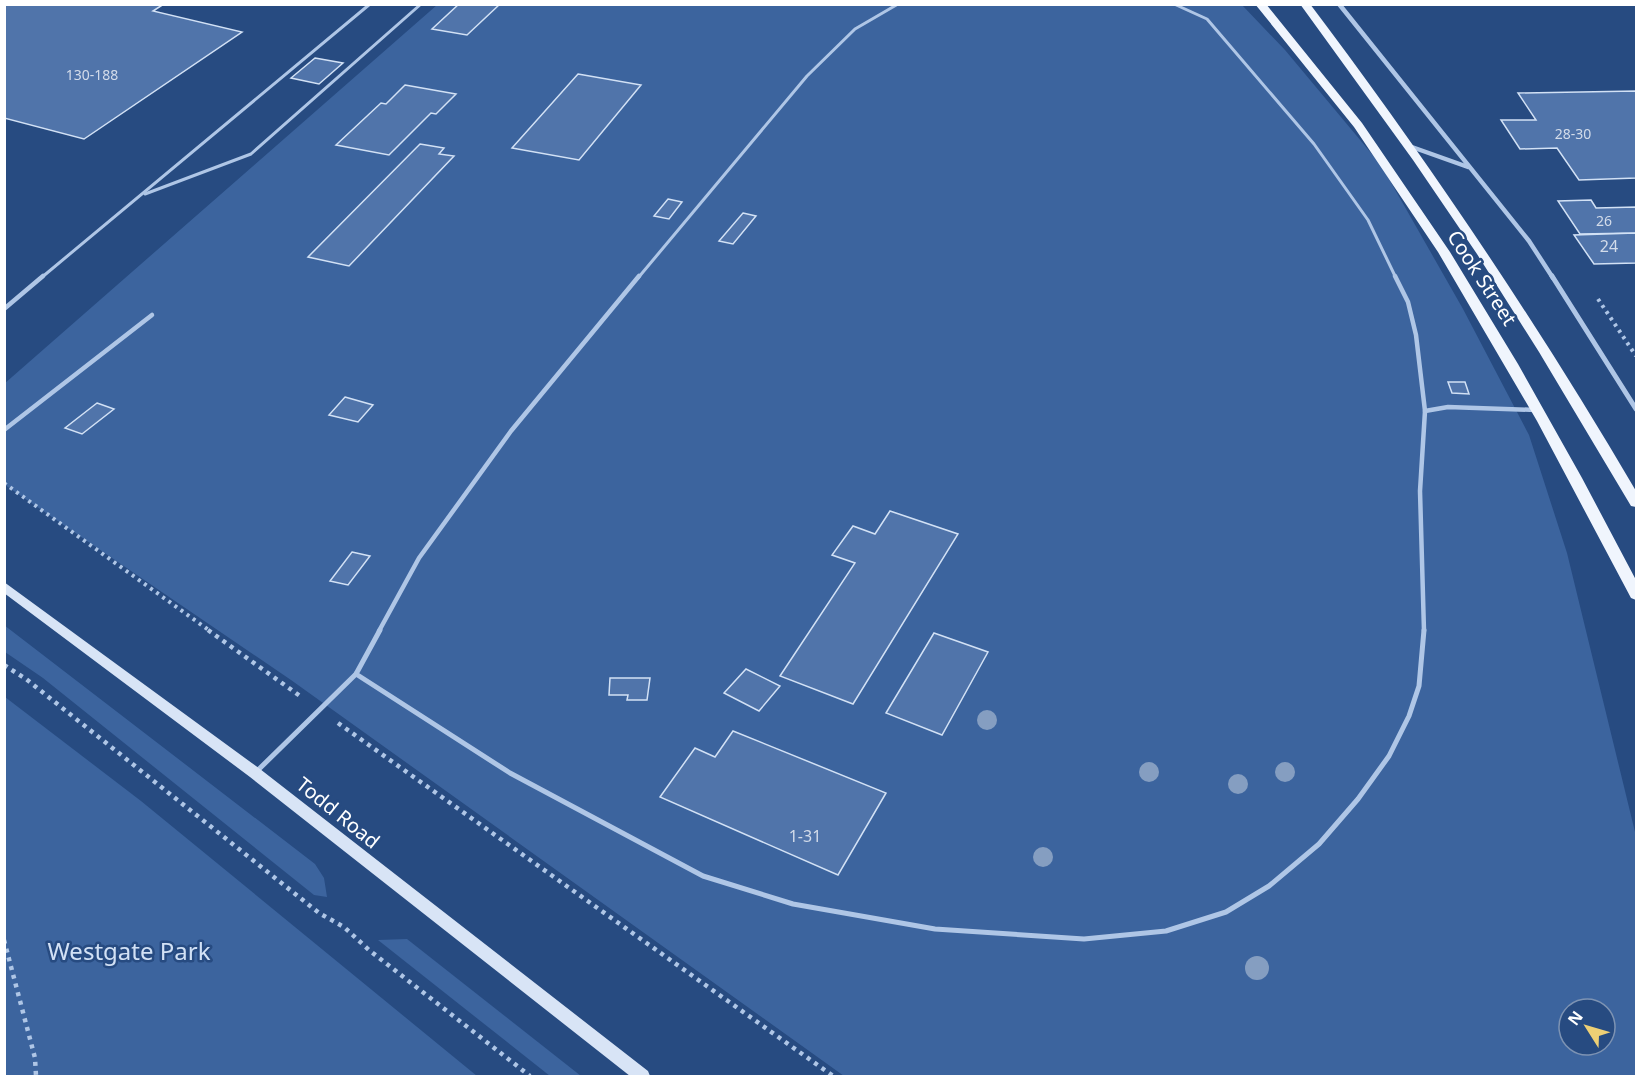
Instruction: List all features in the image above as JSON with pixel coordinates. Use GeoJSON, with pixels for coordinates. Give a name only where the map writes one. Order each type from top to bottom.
{"type":"FeatureCollection","features":[{"type":"Feature","properties":{"kind":"main road","name":"Cook Street"},"geometry":{"type":"LineString","coordinates":[[1260,4],[1371,144],[1484,315],[1539,410],[1636,594]]}},
{"type":"Feature","properties":{"kind":"main road","name":"Cook Street"},"geometry":{"type":"LineString","coordinates":[[1305,4],[1409,146],[1494,269],[1572,392],[1636,502]]}},
{"type":"Feature","properties":{"kind":"main road","name":"Todd Road"},"geometry":{"type":"LineString","coordinates":[[4,586],[255,773],[642,1077]]}},
{"type":"Feature","properties":{"kind":"street"},"geometry":{"type":"LineString","coordinates":[[1339,4],[1529,241],[1605,356],[1636,409]]}},
{"type":"Feature","properties":{"kind":"street"},"geometry":{"type":"LineString","coordinates":[[1409,146],[1468,167]]}},
{"type":"Feature","properties":{"kind":"lane"},"geometry":{"type":"LineString","coordinates":[[4,309],[370,4]]}},
{"type":"Feature","properties":{"kind":"lane"},"geometry":{"type":"LineString","coordinates":[[140,196],[251,154],[421,4]]}},
{"type":"Feature","properties":{"kind":"lane"},"geometry":{"type":"LineString","coordinates":[[255,773],[356,674],[419,558],[511,431],[807,76],[855,29],[898,4]]}},
{"type":"Feature","properties":{"kind":"lane"},"geometry":{"type":"LineString","coordinates":[[356,674],[510,773],[702,876],[793,904],[934,929],[1084,939],[1166,931],[1226,912],[1269,886],[1319,844],[1358,799],[1389,756],[1409,716],[1419,686],[1424,648],[1420,491],[1425,411],[1416,335],[1408,302],[1368,220],[1314,144],[1207,19],[1174,4]]}},
{"type":"Feature","properties":{"kind":"lane"},"geometry":{"type":"LineString","coordinates":[[4,430],[152,315]]}},
{"type":"Feature","properties":{"kind":"lane"},"geometry":{"type":"LineString","coordinates":[[1425,411],[1448,407],[1539,410]]}},
{"type":"Feature","properties":{"kind":"path"},"geometry":{"type":"LineString","coordinates":[[4,483],[833,1077]]}},
{"type":"Feature","properties":{"kind":"path"},"geometry":{"type":"LineString","coordinates":[[4,665],[26,679],[319,913],[344,927],[369,950],[530,1077]]}},
{"type":"Feature","properties":{"kind":"path"},"geometry":{"type":"LineString","coordinates":[[4,940],[35,1058],[36,1077]]}},
{"type":"Feature","properties":{"kind":"green space"},"geometry":{"type":"Polygon","coordinates":[[[437,5],[1242,5],[1285,50],[1381,165],[1463,309],[1529,435],[1567,553],[1636,836],[1636,1076],[844,1076],[291,680],[5,485],[4,384],[437,5]]]}},
{"type":"Feature","properties":{"kind":"green space"},"geometry":{"type":"Polygon","coordinates":[[[4,625],[315,864],[324,878],[327,897],[314,895],[43,678],[5,652],[4,625]]]}},
{"type":"Feature","properties":{"kind":"green space","name":"Westgate Park"},"geometry":{"type":"Polygon","coordinates":[[[5,697],[141,801],[477,1076],[5,1076],[5,697]]]}},
{"type":"Feature","properties":{"kind":"green space"},"geometry":{"type":"Polygon","coordinates":[[[407,939],[581,1076],[550,1076],[378,940],[407,939]]]}},
{"type":"Feature","properties":{"kind":"building"},"geometry":{"type":"Polygon","coordinates":[[[4,4],[164,4],[153,11],[242,32],[84,139],[4,118],[4,4]]]}},
{"type":"Feature","properties":{"kind":"building"},"geometry":{"type":"Polygon","coordinates":[[[459,4],[500,4],[467,35],[432,29],[459,4]]]}},
{"type":"Feature","properties":{"kind":"building"},"geometry":{"type":"Polygon","coordinates":[[[315,58],[343,63],[319,84],[291,78],[315,58]]]}},
{"type":"Feature","properties":{"kind":"building"},"geometry":{"type":"Polygon","coordinates":[[[578,74],[641,85],[579,160],[512,148],[578,74]]]}},
{"type":"Feature","properties":{"kind":"building"},"geometry":{"type":"Polygon","coordinates":[[[405,85],[456,94],[436,114],[431,113],[389,155],[336,145],[381,103],[386,104],[405,85]]]}},
{"type":"Feature","properties":{"kind":"building"},"geometry":{"type":"Polygon","coordinates":[[[1636,91],[1636,178],[1579,180],[1557,148],[1520,149],[1501,120],[1536,120],[1518,93],[1636,91]]]}},
{"type":"Feature","properties":{"kind":"building"},"geometry":{"type":"Polygon","coordinates":[[[420,144],[444,148],[439,154],[454,156],[349,266],[308,257],[420,144]]]}},
{"type":"Feature","properties":{"kind":"building"},"geometry":{"type":"Polygon","coordinates":[[[668,199],[682,202],[669,219],[654,216],[668,199]]]}},
{"type":"Feature","properties":{"kind":"building"},"geometry":{"type":"Polygon","coordinates":[[[1591,200],[1596,208],[1636,207],[1636,233],[1580,234],[1558,201],[1591,200]]]}},
{"type":"Feature","properties":{"kind":"building"},"geometry":{"type":"Polygon","coordinates":[[[743,213],[756,216],[733,244],[719,241],[743,213]]]}},
{"type":"Feature","properties":{"kind":"building"},"geometry":{"type":"Polygon","coordinates":[[[1636,233],[1636,263],[1594,264],[1574,235],[1636,233]]]}},
{"type":"Feature","properties":{"kind":"building"},"geometry":{"type":"Polygon","coordinates":[[[1448,382],[1465,382],[1469,394],[1452,393],[1448,382]]]}},
{"type":"Feature","properties":{"kind":"building"},"geometry":{"type":"Polygon","coordinates":[[[345,397],[373,405],[358,422],[329,415],[345,397]]]}},
{"type":"Feature","properties":{"kind":"building"},"geometry":{"type":"Polygon","coordinates":[[[97,403],[114,409],[82,434],[65,428],[97,403]]]}},
{"type":"Feature","properties":{"kind":"building"},"geometry":{"type":"Polygon","coordinates":[[[890,511],[958,534],[853,704],[780,676],[855,563],[832,555],[853,526],[875,534],[890,511]]]}},
{"type":"Feature","properties":{"kind":"building"},"geometry":{"type":"Polygon","coordinates":[[[352,552],[370,556],[348,585],[330,581],[352,552]]]}},
{"type":"Feature","properties":{"kind":"building"},"geometry":{"type":"Polygon","coordinates":[[[934,633],[988,652],[942,735],[886,713],[934,633]]]}},
{"type":"Feature","properties":{"kind":"building"},"geometry":{"type":"Polygon","coordinates":[[[746,669],[780,686],[759,711],[724,693],[746,669]]]}},
{"type":"Feature","properties":{"kind":"building"},"geometry":{"type":"Polygon","coordinates":[[[610,678],[650,678],[647,700],[627,700],[628,695],[609,695],[610,678]]]}},
{"type":"Feature","properties":{"kind":"building"},"geometry":{"type":"Polygon","coordinates":[[[733,731],[886,793],[838,875],[660,797],[695,748],[715,757],[733,731]]]}}]}
